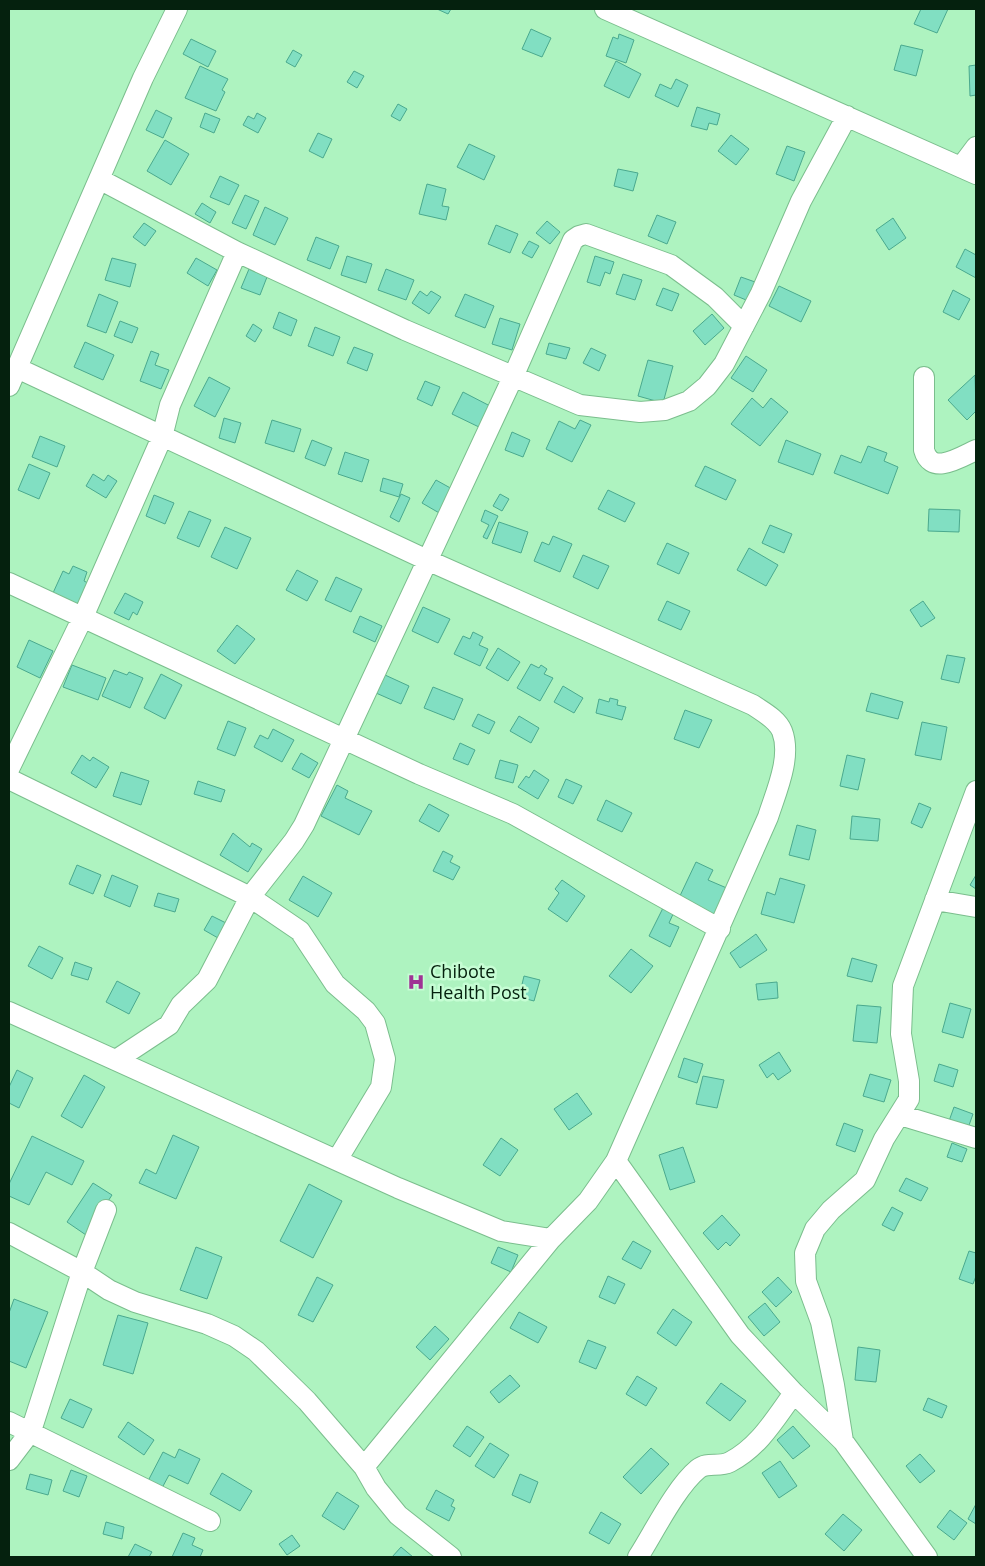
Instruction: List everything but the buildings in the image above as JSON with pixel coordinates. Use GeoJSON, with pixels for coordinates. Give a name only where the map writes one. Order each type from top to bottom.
{"type":"FeatureCollection","features":[{"type":"Feature","properties":{"kind":"street"},"geometry":{"type":"LineString","coordinates":[[177,9],[99,179],[13,377],[162,437],[427,560],[652,659],[753,706],[771,717],[782,731],[784,754],[780,780],[768,816],[720,929],[616,1161],[588,1201],[551,1239],[364,1467]]}},
{"type":"Feature","properties":{"kind":"street"},"geometry":{"type":"LineString","coordinates":[[605,9],[969,170],[976,147]]}},
{"type":"Feature","properties":{"kind":"street"},"geometry":{"type":"LineString","coordinates":[[99,179],[237,252],[356,309],[580,405],[640,412],[665,410],[689,402],[707,386],[724,364],[761,293],[801,201],[847,116]]}},
{"type":"Feature","properties":{"kind":"street"},"geometry":{"type":"LineString","coordinates":[[116,1060],[169,1025],[187,999],[207,980],[250,897],[294,841],[314,806],[513,377],[569,248],[579,236],[586,234],[671,265],[715,297],[744,326]]}},
{"type":"Feature","properties":{"kind":"street"},"geometry":{"type":"LineString","coordinates":[[9,769],[83,617],[162,437],[170,405],[237,252]]}},
{"type":"Feature","properties":{"kind":"street"},"geometry":{"type":"LineString","coordinates":[[924,377],[924,450],[926,458],[932,464],[938,465],[976,450]]}},
{"type":"Feature","properties":{"kind":"street"},"geometry":{"type":"LineString","coordinates":[[9,583],[344,739],[536,825],[720,929]]}},
{"type":"Feature","properties":{"kind":"street"},"geometry":{"type":"LineString","coordinates":[[9,779],[250,897],[300,931],[335,984],[366,1011],[375,1023],[385,1059],[381,1087],[338,1160]]}},
{"type":"Feature","properties":{"kind":"street"},"geometry":{"type":"LineString","coordinates":[[843,1441],[834,1385],[820,1322],[806,1281],[805,1252],[815,1229],[831,1210],[865,1180],[884,1139],[909,1098],[910,1090],[901,1040],[903,986],[976,791]]}},
{"type":"Feature","properties":{"kind":"street"},"geometry":{"type":"LineString","coordinates":[[935,900],[976,907]]}},
{"type":"Feature","properties":{"kind":"street"},"geometry":{"type":"LineString","coordinates":[[9,1012],[501,1231],[551,1239]]}},
{"type":"Feature","properties":{"kind":"street"},"geometry":{"type":"LineString","coordinates":[[900,1115],[976,1138]]}},
{"type":"Feature","properties":{"kind":"street"},"geometry":{"type":"LineString","coordinates":[[616,1161],[740,1335],[794,1393],[843,1441],[927,1557]]}},
{"type":"Feature","properties":{"kind":"street"},"geometry":{"type":"LineString","coordinates":[[9,1460],[31,1431],[82,1272],[106,1210]]}},
{"type":"Feature","properties":{"kind":"street"},"geometry":{"type":"LineString","coordinates":[[9,1233],[82,1272],[109,1290],[135,1302],[207,1324],[234,1336],[256,1351],[307,1401],[364,1467],[376,1488],[398,1514],[451,1557]]}},
{"type":"Feature","properties":{"kind":"street"},"geometry":{"type":"LineString","coordinates":[[638,1557],[682,1487],[696,1471],[707,1464],[722,1466],[747,1451],[760,1440],[794,1393]]}},
{"type":"Feature","properties":{"kind":"street"},"geometry":{"type":"LineString","coordinates":[[9,1422],[31,1431],[210,1520]]}},
{"type":"Feature","properties":{"kind":"place","name":"Chibote Health Post"},"geometry":{"type":"Point","coordinates":[416,982]}}]}
